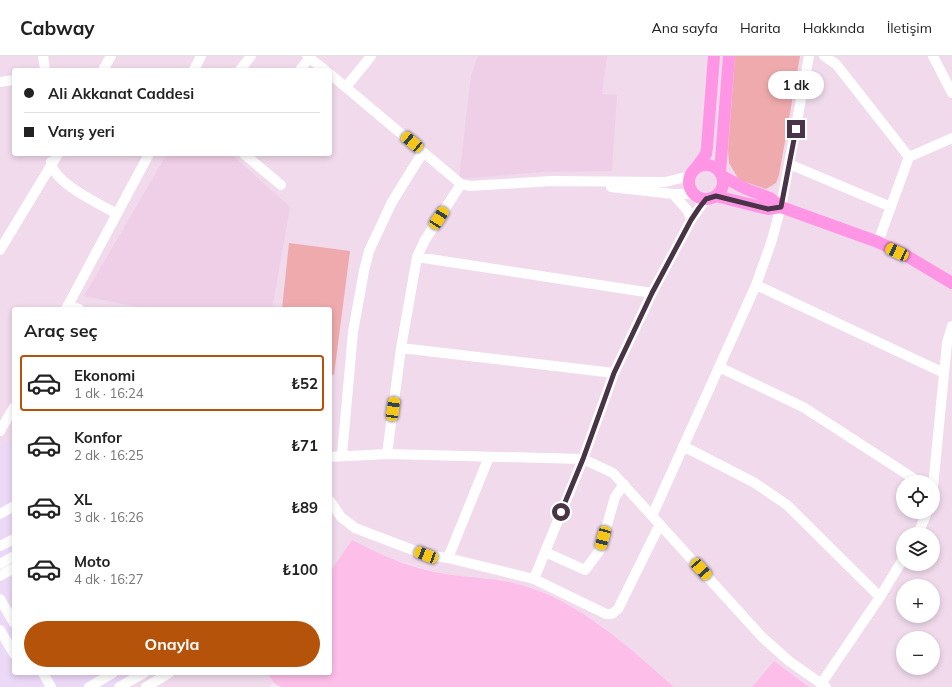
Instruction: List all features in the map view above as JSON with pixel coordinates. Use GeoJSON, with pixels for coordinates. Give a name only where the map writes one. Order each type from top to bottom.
{"type":"FeatureCollection","features":[{"type":"Feature","properties":{"kind":"main road"},"geometry":{"type":"LineString","coordinates":[[714,56],[706,154],[693,172],[689,187],[694,194],[768,209],[781,207]]}},
{"type":"Feature","properties":{"kind":"main road"},"geometry":{"type":"LineString","coordinates":[[711,197],[722,187],[721,174],[729,56]]}},
{"type":"Feature","properties":{"kind":"main road"},"geometry":{"type":"LineString","coordinates":[[693,172],[710,165],[721,174],[746,189],[770,198],[781,207],[878,242],[906,256],[952,283]]}},
{"type":"Feature","properties":{"kind":"street"},"geometry":{"type":"LineString","coordinates":[[44,56],[45,68]]}},
{"type":"Feature","properties":{"kind":"street"},"geometry":{"type":"LineString","coordinates":[[104,68],[111,56]]}},
{"type":"Feature","properties":{"kind":"street"},"geometry":{"type":"LineString","coordinates":[[195,68],[201,56]]}},
{"type":"Feature","properties":{"kind":"street"},"geometry":{"type":"LineString","coordinates":[[242,68],[251,56]]}},
{"type":"Feature","properties":{"kind":"street"},"geometry":{"type":"LineString","coordinates":[[346,86],[371,56]]}},
{"type":"Feature","properties":{"kind":"street"},"geometry":{"type":"LineString","coordinates":[[652,516],[756,285],[771,243],[781,207],[809,56]]}},
{"type":"Feature","properties":{"kind":"street"},"geometry":{"type":"LineString","coordinates":[[824,56],[836,64],[909,157]]}},
{"type":"Feature","properties":{"kind":"street"},"geometry":{"type":"LineString","coordinates":[[933,56],[952,93]]}},
{"type":"Feature","properties":{"kind":"street"},"geometry":{"type":"LineString","coordinates":[[302,68],[310,57],[323,68]]}},
{"type":"Feature","properties":{"kind":"street"},"geometry":{"type":"LineString","coordinates":[[332,76],[461,184],[470,186],[551,181],[665,182],[693,172]]}},
{"type":"Feature","properties":{"kind":"street"},"geometry":{"type":"LineString","coordinates":[[0,82],[12,80]]}},
{"type":"Feature","properties":{"kind":"street"},"geometry":{"type":"LineString","coordinates":[[878,242],[909,157],[952,138]]}},
{"type":"Feature","properties":{"kind":"street"},"geometry":{"type":"LineString","coordinates":[[342,455],[357,300],[367,258],[392,202],[423,152]]}},
{"type":"Feature","properties":{"kind":"street"},"geometry":{"type":"LineString","coordinates":[[51,156],[52,167],[65,183],[117,214]]}},
{"type":"Feature","properties":{"kind":"street"},"geometry":{"type":"LineString","coordinates":[[1,244],[52,167],[57,156]]}},
{"type":"Feature","properties":{"kind":"street"},"geometry":{"type":"LineString","coordinates":[[67,307],[148,156]]}},
{"type":"Feature","properties":{"kind":"street"},"geometry":{"type":"LineString","coordinates":[[246,156],[281,185]]}},
{"type":"Feature","properties":{"kind":"street"},"geometry":{"type":"LineString","coordinates":[[789,164],[891,207]]}},
{"type":"Feature","properties":{"kind":"street"},"geometry":{"type":"LineString","coordinates":[[551,181],[673,194],[694,194]]}},
{"type":"Feature","properties":{"kind":"street"},"geometry":{"type":"LineString","coordinates":[[386,454],[401,348],[417,257],[425,240],[461,184]]}},
{"type":"Feature","properties":{"kind":"street"},"geometry":{"type":"LineString","coordinates":[[673,194],[688,211],[691,220]]}},
{"type":"Feature","properties":{"kind":"street"},"geometry":{"type":"LineString","coordinates":[[534,579],[583,459],[614,373],[652,293],[691,220],[711,197]]}},
{"type":"Feature","properties":{"kind":"street"},"geometry":{"type":"LineString","coordinates":[[417,257],[652,293]]}},
{"type":"Feature","properties":{"kind":"street"},"geometry":{"type":"LineString","coordinates":[[756,285],[944,374]]}},
{"type":"Feature","properties":{"kind":"street"},"geometry":{"type":"LineString","coordinates":[[934,475],[946,344],[952,326]]}},
{"type":"Feature","properties":{"kind":"street"},"geometry":{"type":"LineString","coordinates":[[401,348],[614,373]]}},
{"type":"Feature","properties":{"kind":"street"},"geometry":{"type":"LineString","coordinates":[[719,367],[803,408],[908,475]]}},
{"type":"Feature","properties":{"kind":"street"},"geometry":{"type":"LineString","coordinates":[[12,410],[1,428],[12,429]]}},
{"type":"Feature","properties":{"kind":"street"},"geometry":{"type":"LineString","coordinates":[[683,446],[755,483],[787,505],[880,597]]}},
{"type":"Feature","properties":{"kind":"street"},"geometry":{"type":"LineString","coordinates":[[332,457],[386,454],[583,459],[613,473],[762,637],[789,661],[824,686],[896,571]]}},
{"type":"Feature","properties":{"kind":"street"},"geometry":{"type":"LineString","coordinates":[[448,558],[489,457]]}},
{"type":"Feature","properties":{"kind":"street"},"geometry":{"type":"LineString","coordinates":[[545,552],[585,570],[600,550],[615,497],[624,484]]}},
{"type":"Feature","properties":{"kind":"street"},"geometry":{"type":"LineString","coordinates":[[332,503],[341,517],[355,528],[426,555],[448,558],[534,579],[606,614],[612,614],[618,609],[660,524]]}},
{"type":"Feature","properties":{"kind":"street"},"geometry":{"type":"LineString","coordinates":[[0,514],[12,507]]}},
{"type":"Feature","properties":{"kind":"street"},"geometry":{"type":"LineString","coordinates":[[0,546],[12,539]]}},
{"type":"Feature","properties":{"kind":"street"},"geometry":{"type":"LineString","coordinates":[[0,564],[12,557]]}},
{"type":"Feature","properties":{"kind":"street"},"geometry":{"type":"LineString","coordinates":[[0,576],[12,569]]}},
{"type":"Feature","properties":{"kind":"street"},"geometry":{"type":"LineString","coordinates":[[0,600],[12,620]]}},
{"type":"Feature","properties":{"kind":"street"},"geometry":{"type":"LineString","coordinates":[[0,630],[12,651]]}},
{"type":"Feature","properties":{"kind":"street"},"geometry":{"type":"LineString","coordinates":[[44,675],[51,687]]}},
{"type":"Feature","properties":{"kind":"street"},"geometry":{"type":"LineString","coordinates":[[88,687],[109,675]]}},
{"type":"Feature","properties":{"kind":"street"},"geometry":{"type":"LineString","coordinates":[[119,687],[140,675]]}},
{"type":"Feature","properties":{"kind":"street"},"geometry":{"type":"LineString","coordinates":[[146,687],[166,675]]}},
{"type":"Feature","properties":{"kind":"shaded area"},"geometry":{"type":"Polygon","coordinates":[[[0,56],[952,56],[952,687],[809,687],[774,661],[752,687],[674,687],[602,626],[574,608],[532,588],[505,581],[459,576],[428,570],[389,558],[352,541],[332,569],[332,307],[12,307],[12,675],[268,675],[274,683],[269,687],[0,687],[0,56]]]}},
{"type":"Feature","properties":{"kind":"shaded area"},"geometry":{"type":"Polygon","coordinates":[[[478,56],[607,56],[602,94],[617,95],[612,171],[542,172],[459,179],[471,76],[478,56]]]}},
{"type":"Feature","properties":{"kind":"shaded area"},"geometry":{"type":"Polygon","coordinates":[[[735,56],[800,56],[779,175],[776,183],[766,189],[739,180],[729,163],[728,150],[735,56]]]}},
{"type":"Feature","properties":{"kind":"shaded area"},"geometry":{"type":"Polygon","coordinates":[[[166,156],[233,156],[290,207],[272,307],[137,307],[84,296],[166,156]]]}},
{"type":"Feature","properties":{"kind":"shaded area"},"geometry":{"type":"Polygon","coordinates":[[[289,243],[350,251],[334,375],[332,374],[332,307],[282,307],[289,243]]]}},
{"type":"Feature","properties":{"kind":"shaded area"},"geometry":{"type":"Polygon","coordinates":[[[12,441],[12,675],[150,675],[129,687],[0,687],[0,445],[12,441]]]}},
{"type":"Feature","properties":{"kind":"sand"},"geometry":{"type":"Polygon","coordinates":[[[352,540],[386,556],[422,569],[446,574],[491,579],[518,584],[541,592],[562,602],[602,626],[674,687],[281,687],[274,683],[268,675],[332,675],[332,569],[352,540]]]}},
{"type":"Feature","properties":{"kind":"sand"},"geometry":{"type":"Polygon","coordinates":[[[774,661],[809,687],[752,687],[774,661]]]}},
{"type":"Feature","properties":{"kind":"route"},"geometry":{"type":"LineString","coordinates":[[561,512],[583,459],[614,373],[652,293],[691,220],[706,199],[716,196],[768,209],[781,207],[796,129]]}}]}
